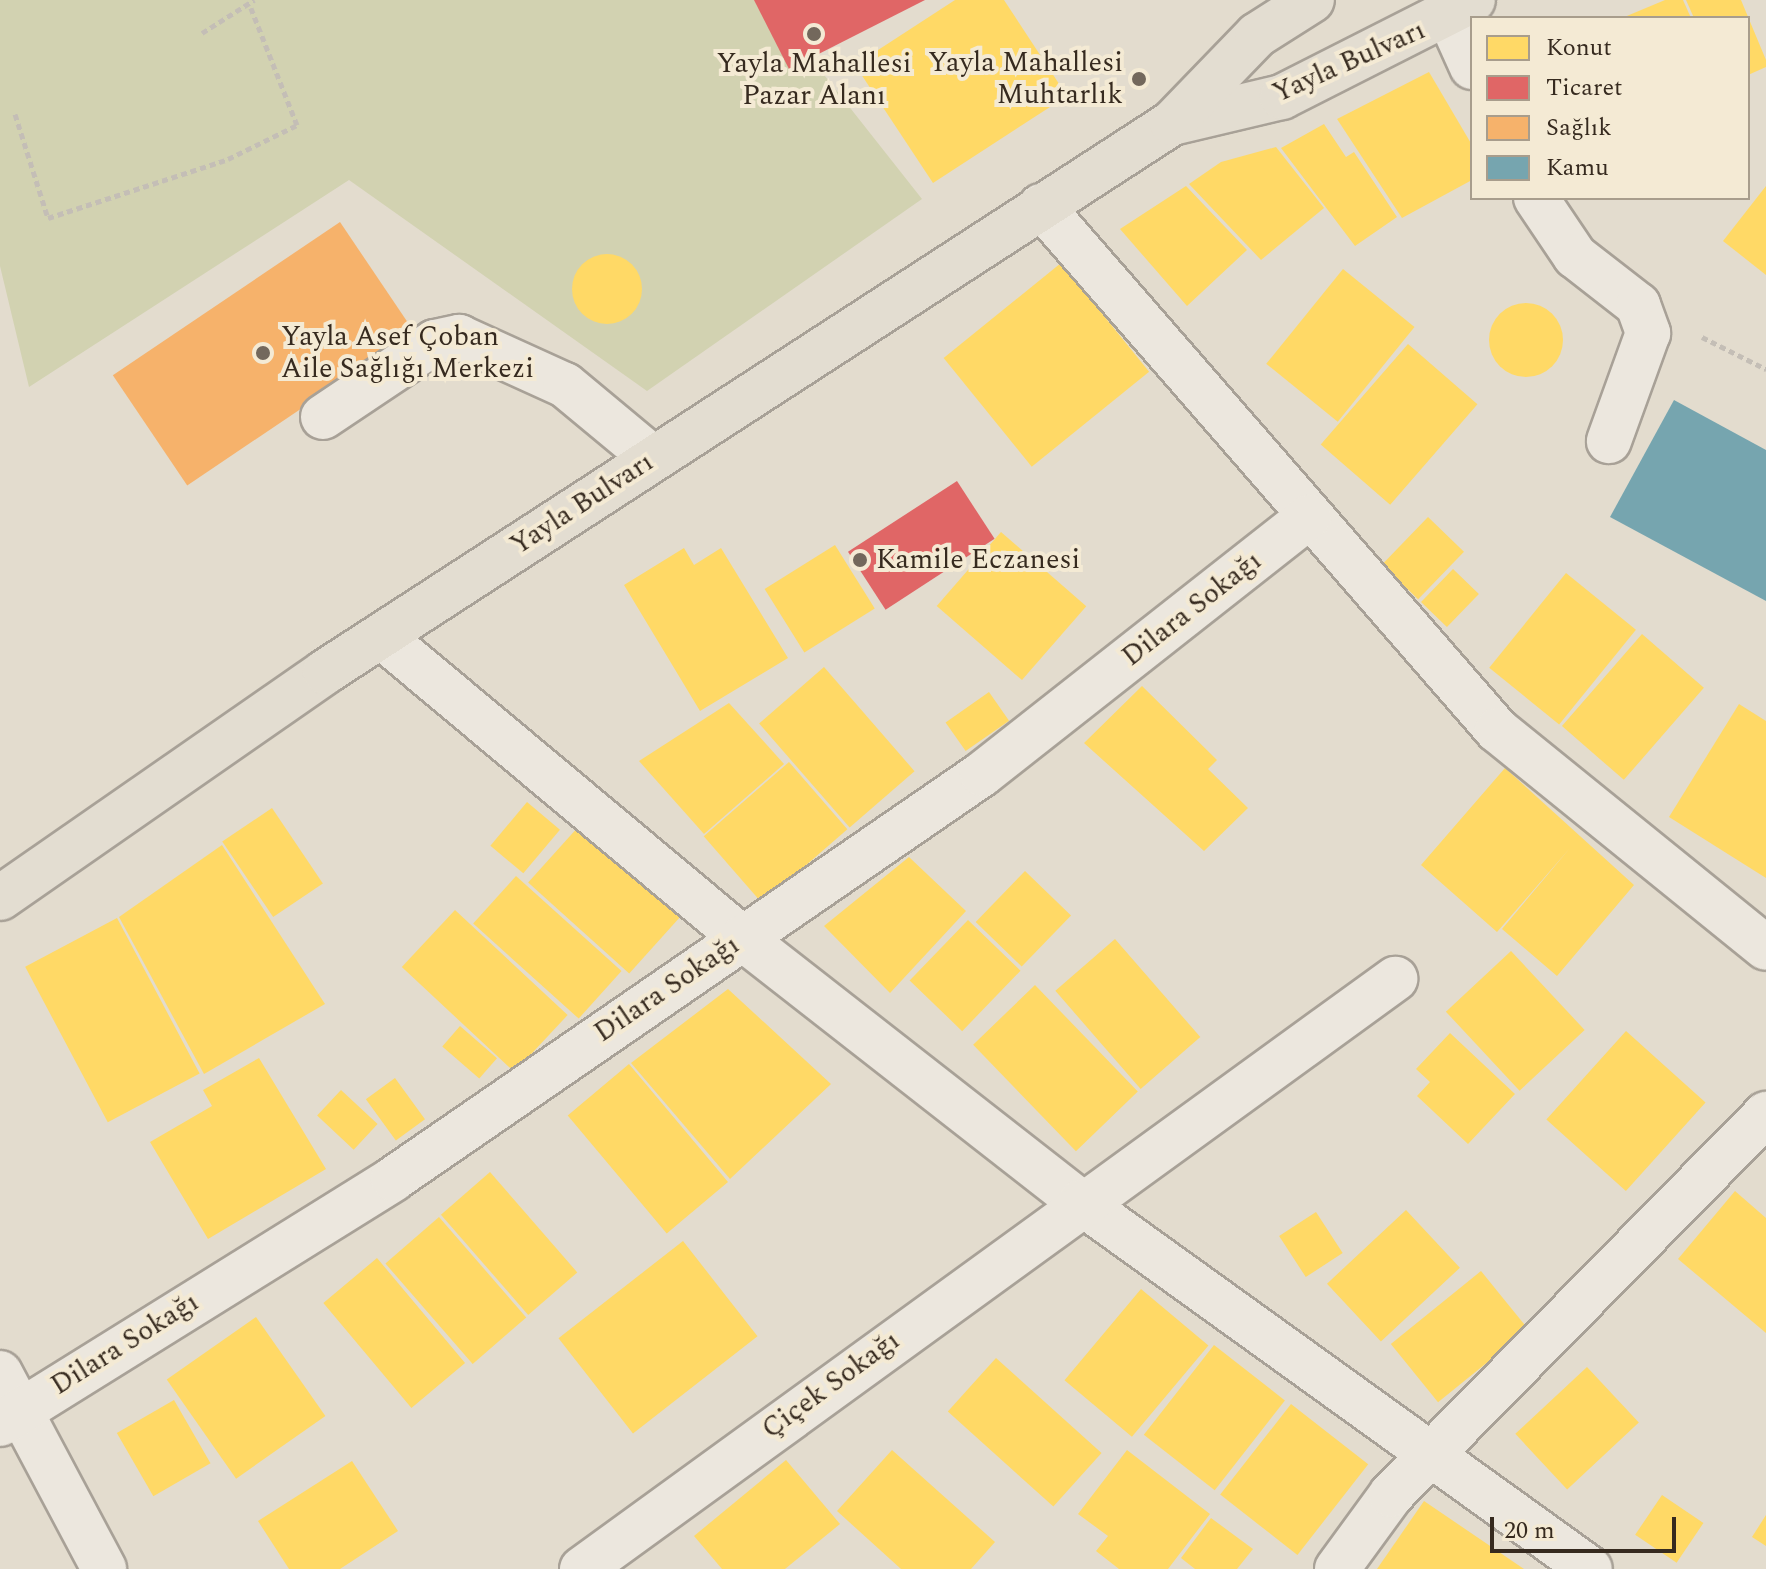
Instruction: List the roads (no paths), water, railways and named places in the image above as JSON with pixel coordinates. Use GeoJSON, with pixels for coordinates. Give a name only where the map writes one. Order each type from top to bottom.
{"type":"FeatureCollection","features":[{"type":"Feature","properties":{"kind":"main road","name":"Yayla Bulvarı"},"geometry":{"type":"LineString","coordinates":[[0,898],[381,636],[1172,123],[1257,35],[1312,0]]}},
{"type":"Feature","properties":{"kind":"main road","name":"Yayla Bulvarı"},"geometry":{"type":"LineString","coordinates":[[1172,123],[1282,97],[1461,8]]}},
{"type":"Feature","properties":{"kind":"street"},"geometry":{"type":"LineString","coordinates":[[1461,8],[1470,56]]}},
{"type":"Feature","properties":{"kind":"street"},"geometry":{"type":"LineString","coordinates":[[1537,200],[1575,256],[1638,305],[1648,333],[1609,441]]}},
{"type":"Feature","properties":{"kind":"street"},"geometry":{"type":"LineString","coordinates":[[1041,206],[1497,730],[1766,948]]}},
{"type":"Feature","properties":{"kind":"street"},"geometry":{"type":"LineString","coordinates":[[323,417],[435,342],[459,337],[565,385],[653,458]]}},
{"type":"Feature","properties":{"kind":"street","name":"Dilara Sokağı"},"geometry":{"type":"LineString","coordinates":[[6,1402],[393,1179],[982,774],[1309,517]]}},
{"type":"Feature","properties":{"kind":"street"},"geometry":{"type":"LineString","coordinates":[[381,636],[742,938],[1080,1202],[1432,1459],[1590,1569]]}},
{"type":"Feature","properties":{"kind":"street","name":"Çiçek Sokağı"},"geometry":{"type":"LineString","coordinates":[[582,1569],[1080,1202],[1395,979]]}},
{"type":"Feature","properties":{"kind":"street"},"geometry":{"type":"LineString","coordinates":[[1337,1569],[1391,1495],[1432,1459],[1766,1114]]}},
{"type":"Feature","properties":{"kind":"street"},"geometry":{"type":"LineString","coordinates":[[6,1402],[104,1569]]}},
{"type":"Feature","properties":{"kind":"place","name":"Yayla Mahallesi Pazar Alanı"},"geometry":{"type":"Point","coordinates":[814,34]}},
{"type":"Feature","properties":{"kind":"place","name":"Yayla Mahallesi Muhtarlık"},"geometry":{"type":"Point","coordinates":[1139,79]}},
{"type":"Feature","properties":{"kind":"place","name":"Yayla Asef Çoban Aile Sağlığı Merkezi"},"geometry":{"type":"Point","coordinates":[263,353]}},
{"type":"Feature","properties":{"kind":"place","name":"Kamile Eczanesi"},"geometry":{"type":"Point","coordinates":[860,560]}}]}
